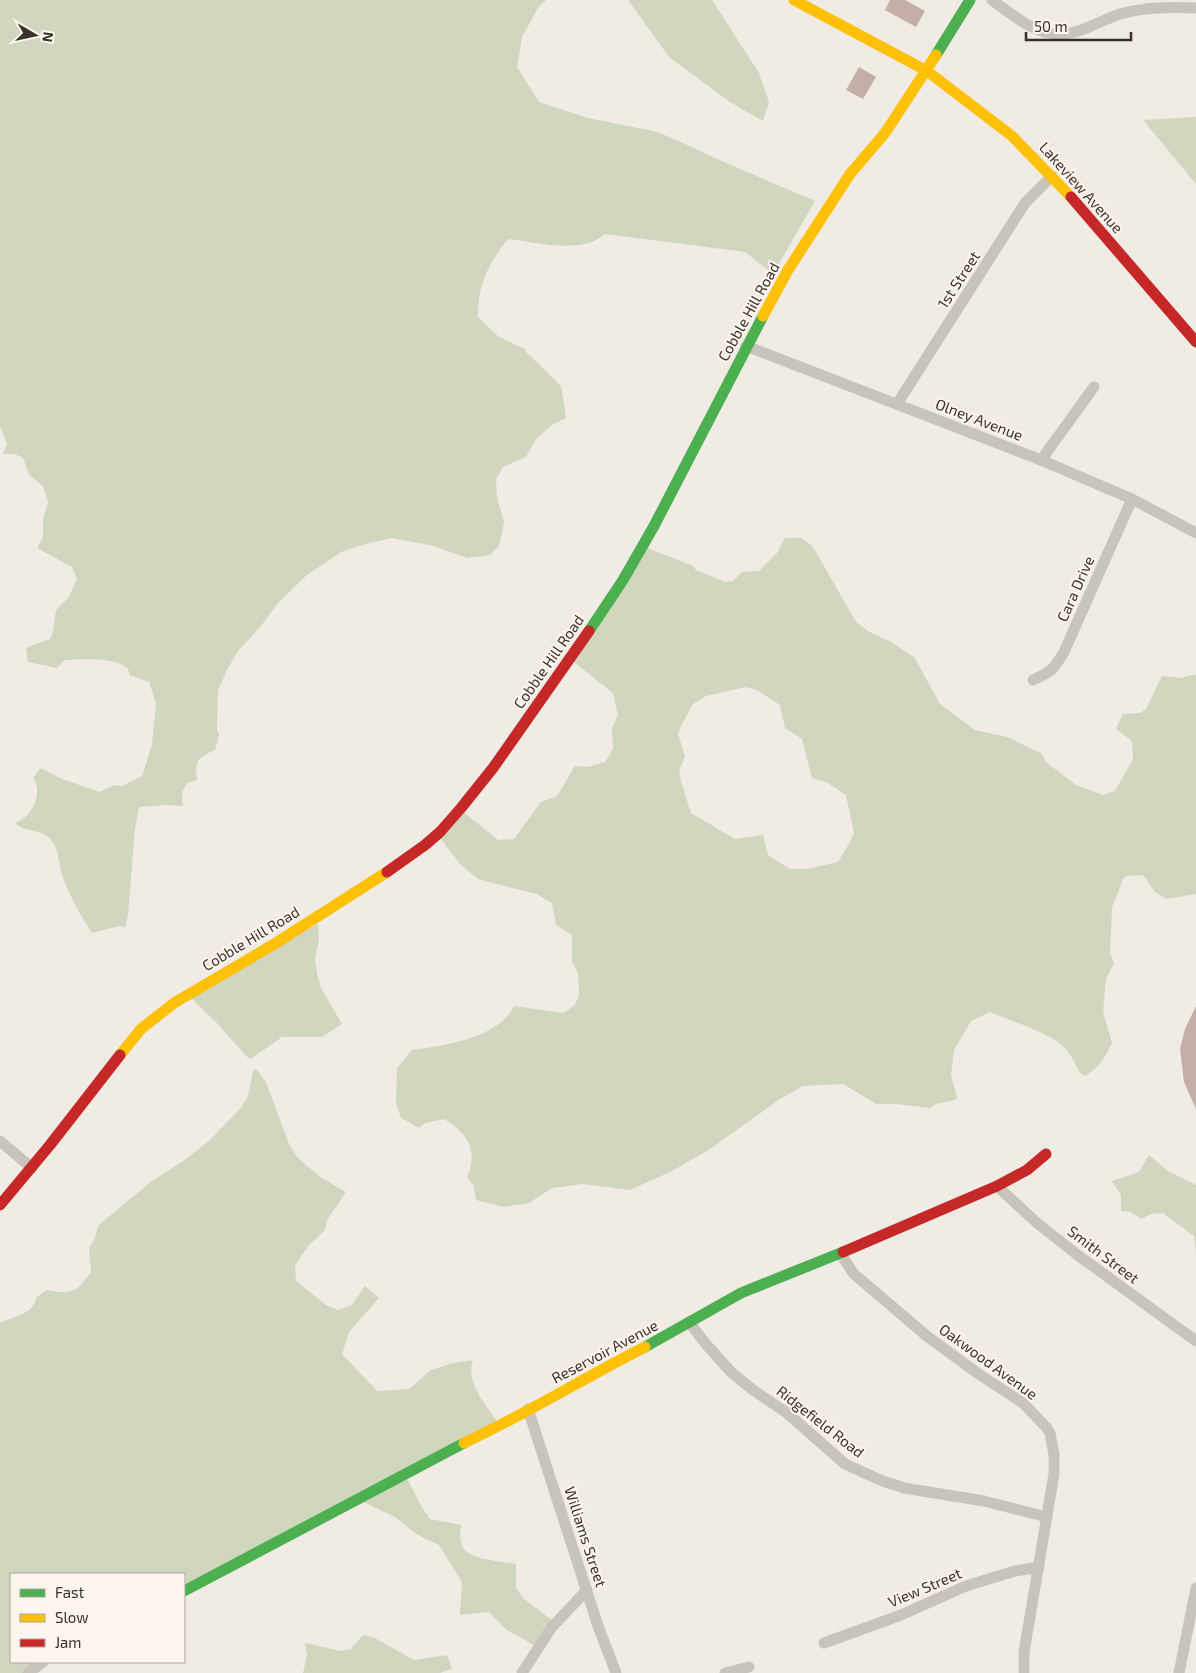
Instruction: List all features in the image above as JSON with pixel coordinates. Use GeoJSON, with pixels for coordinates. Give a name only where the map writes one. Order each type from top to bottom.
{"type":"FeatureCollection","features":[{"type":"Feature","properties":{"kind":"street","name":"Lakeview Avenue"},"geometry":{"type":"LineString","coordinates":[[794,0],[927,71],[1012,136],[1052,176],[1196,342]]}},
{"type":"Feature","properties":{"kind":"street","name":"Cobble Hill Road"},"geometry":{"type":"LineString","coordinates":[[0,1205],[32,1168],[141,1029],[174,1003],[276,943],[381,876],[425,845],[440,832],[461,808],[493,768],[580,646],[623,580],[658,518],[746,346],[808,237],[850,174],[884,134],[927,71],[970,0]]}},
{"type":"Feature","properties":{"kind":"street"},"geometry":{"type":"LineString","coordinates":[[992,0],[1019,19],[1053,34],[1069,34],[1120,14],[1152,8],[1196,8]]}},
{"type":"Feature","properties":{"kind":"street","name":"1st Street"},"geometry":{"type":"LineString","coordinates":[[897,404],[1025,203],[1052,176]]}},
{"type":"Feature","properties":{"kind":"street","name":"Olney Avenue"},"geometry":{"type":"LineString","coordinates":[[746,346],[1041,460],[1132,499],[1196,533]]}},
{"type":"Feature","properties":{"kind":"street"},"geometry":{"type":"LineString","coordinates":[[1041,460],[1094,387]]}},
{"type":"Feature","properties":{"kind":"street","name":"Cara Drive"},"geometry":{"type":"LineString","coordinates":[[1033,680],[1049,673],[1064,652],[1132,499]]}},
{"type":"Feature","properties":{"kind":"street"},"geometry":{"type":"LineString","coordinates":[[0,1140],[32,1168]]}},
{"type":"Feature","properties":{"kind":"street","name":"Reservoir Avenue"},"geometry":{"type":"LineString","coordinates":[[185,1590],[450,1450],[497,1428],[656,1342],[741,1293],[997,1186],[1027,1170],[1046,1154]]}},
{"type":"Feature","properties":{"kind":"street","name":"Smith Street"},"geometry":{"type":"LineString","coordinates":[[997,1186],[1037,1223],[1078,1256],[1196,1341]]}},
{"type":"Feature","properties":{"kind":"street","name":"Oakwood Avenue"},"geometry":{"type":"LineString","coordinates":[[840,1253],[854,1274],[886,1299],[910,1322],[958,1359],[1023,1403],[1046,1427],[1052,1440],[1054,1474],[1024,1652],[1024,1673]]}},
{"type":"Feature","properties":{"kind":"street","name":"Ridgefield Road"},"geometry":{"type":"LineString","coordinates":[[688,1322],[731,1372],[753,1390],[787,1413],[845,1464],[880,1480],[904,1488],[984,1500],[1048,1517]]}},
{"type":"Feature","properties":{"kind":"street","name":"Williams Street"},"geometry":{"type":"LineString","coordinates":[[528,1410],[598,1626],[616,1673]]}},
{"type":"Feature","properties":{"kind":"street","name":"View Street"},"geometry":{"type":"LineString","coordinates":[[824,1644],[901,1615],[966,1586],[1015,1571],[1039,1567]]}},
{"type":"Feature","properties":{"kind":"street"},"geometry":{"type":"LineString","coordinates":[[1179,1673],[1196,1588]]}},
{"type":"Feature","properties":{"kind":"street"},"geometry":{"type":"LineString","coordinates":[[522,1673],[552,1627],[587,1590]]}},
{"type":"Feature","properties":{"kind":"street"},"geometry":{"type":"LineString","coordinates":[[28,1673],[42,1663]]}},
{"type":"Feature","properties":{"kind":"street"},"geometry":{"type":"LineString","coordinates":[[726,1673],[749,1667]]}},
{"type":"Feature","properties":{"kind":"green space"},"geometry":{"type":"Polygon","coordinates":[[[0,0],[546,0],[538,8],[522,37],[517,67],[539,102],[588,118],[658,132],[815,201],[773,274],[745,252],[605,234],[584,244],[572,246],[558,246],[508,239],[495,257],[482,285],[478,317],[499,337],[525,349],[561,386],[566,418],[552,425],[536,439],[526,457],[503,467],[496,479],[497,498],[504,522],[499,546],[490,555],[468,558],[430,545],[391,538],[341,552],[307,575],[278,603],[261,626],[238,651],[227,670],[218,690],[217,730],[219,735],[215,750],[198,760],[196,768],[197,780],[187,783],[182,792],[183,806],[139,807],[135,829],[128,915],[125,927],[119,926],[92,933],[66,885],[56,848],[52,841],[43,834],[15,823],[27,816],[35,804],[37,791],[33,778],[41,768],[60,778],[99,792],[114,785],[122,786],[142,776],[152,745],[156,703],[149,682],[130,675],[127,668],[122,664],[107,660],[79,659],[65,660],[57,668],[28,662],[26,648],[50,639],[53,632],[56,610],[69,597],[77,579],[72,567],[37,548],[43,538],[43,520],[48,502],[43,486],[29,475],[23,458],[15,454],[3,454],[7,444],[0,426],[0,0]]]}},
{"type":"Feature","properties":{"kind":"green space"},"geometry":{"type":"Polygon","coordinates":[[[628,0],[712,0],[759,73],[769,102],[763,121],[730,102],[669,57],[628,0]]]}},
{"type":"Feature","properties":{"kind":"green space"},"geometry":{"type":"Polygon","coordinates":[[[1196,117],[1196,184],[1143,120],[1196,117]]]}},
{"type":"Feature","properties":{"kind":"green space"},"geometry":{"type":"Polygon","coordinates":[[[785,538],[802,538],[813,547],[856,622],[868,631],[891,642],[914,657],[940,704],[975,730],[1007,737],[1042,754],[1046,762],[1076,785],[1103,795],[1115,791],[1133,759],[1132,741],[1116,729],[1123,714],[1140,713],[1146,709],[1162,676],[1181,678],[1196,674],[1196,894],[1166,899],[1155,892],[1143,875],[1126,876],[1123,879],[1112,908],[1110,953],[1114,963],[1106,979],[1103,1012],[1112,1043],[1101,1062],[1085,1076],[1080,1073],[1070,1054],[1054,1039],[990,1012],[971,1021],[954,1050],[951,1075],[957,1098],[955,1100],[936,1104],[930,1108],[876,1104],[843,1084],[803,1086],[780,1099],[707,1151],[672,1171],[630,1190],[583,1184],[552,1188],[529,1203],[504,1207],[476,1200],[474,1186],[467,1177],[472,1158],[469,1143],[465,1136],[444,1119],[425,1123],[419,1128],[401,1118],[396,1103],[397,1068],[412,1050],[454,1043],[484,1033],[507,1017],[514,1006],[563,1013],[574,1006],[579,996],[578,973],[572,962],[572,935],[556,925],[552,903],[537,894],[478,879],[460,864],[434,830],[457,807],[498,840],[514,839],[541,802],[557,796],[575,766],[588,767],[605,762],[613,749],[612,728],[618,715],[613,693],[570,659],[640,545],[693,566],[696,570],[725,582],[733,581],[742,572],[759,571],[777,553],[785,538]],[[746,687],[706,696],[693,704],[680,728],[678,734],[685,757],[679,770],[691,813],[735,839],[763,835],[768,855],[790,869],[807,869],[838,862],[854,833],[846,795],[826,782],[812,778],[802,739],[785,728],[780,705],[757,690],[746,687]]]}},
{"type":"Feature","properties":{"kind":"green space"},"geometry":{"type":"Polygon","coordinates":[[[318,924],[319,939],[315,959],[317,973],[321,988],[342,1024],[322,1037],[282,1037],[251,1059],[247,1057],[216,1022],[187,994],[318,924]]]}},
{"type":"Feature","properties":{"kind":"green space"},"geometry":{"type":"Polygon","coordinates":[[[256,1069],[266,1082],[289,1144],[297,1157],[320,1177],[346,1192],[327,1220],[325,1230],[308,1246],[295,1265],[296,1281],[326,1305],[338,1310],[352,1305],[365,1286],[379,1298],[349,1332],[342,1354],[377,1391],[409,1389],[431,1370],[453,1363],[473,1360],[472,1377],[478,1394],[499,1424],[406,1477],[430,1519],[461,1525],[461,1543],[467,1552],[488,1560],[516,1564],[516,1588],[523,1598],[554,1622],[539,1648],[507,1630],[489,1612],[460,1615],[462,1582],[439,1545],[416,1534],[395,1517],[359,1500],[185,1590],[185,1573],[10,1573],[10,1663],[45,1663],[31,1673],[0,1673],[0,1323],[27,1311],[31,1308],[36,1298],[46,1290],[68,1292],[81,1285],[91,1272],[89,1248],[99,1225],[152,1181],[185,1160],[210,1140],[241,1108],[248,1096],[253,1071],[256,1069]]]}},
{"type":"Feature","properties":{"kind":"green space"},"geometry":{"type":"Polygon","coordinates":[[[1149,1155],[1168,1171],[1196,1185],[1196,1253],[1194,1236],[1163,1213],[1151,1214],[1142,1219],[1130,1212],[1121,1211],[1121,1195],[1112,1181],[1139,1172],[1149,1155]]]}},
{"type":"Feature","properties":{"kind":"green space"},"geometry":{"type":"Polygon","coordinates":[[[363,1635],[375,1638],[414,1660],[447,1655],[452,1669],[440,1673],[303,1673],[307,1655],[305,1643],[341,1651],[351,1649],[363,1635]]]}},
{"type":"Feature","properties":{"kind":"building"},"geometry":{"type":"Polygon","coordinates":[[[890,0],[905,0],[925,11],[916,27],[885,10],[890,0]]]}},
{"type":"Feature","properties":{"kind":"building"},"geometry":{"type":"Polygon","coordinates":[[[859,67],[876,77],[863,99],[846,90],[859,67]]]}},
{"type":"Feature","properties":{"kind":"building"},"geometry":{"type":"Polygon","coordinates":[[[1196,1006],[1196,1109],[1184,1082],[1180,1049],[1185,1029],[1196,1006]]]}},
{"type":"Feature","properties":{"kind":"traffic: fast"},"geometry":{"type":"LineString","coordinates":[[936,55],[970,0]]}},
{"type":"Feature","properties":{"kind":"traffic: fast"},"geometry":{"type":"LineString","coordinates":[[589,631],[623,580],[654,526],[763,316]]}},
{"type":"Feature","properties":{"kind":"traffic: fast"},"geometry":{"type":"LineString","coordinates":[[645,1347],[741,1293],[843,1252]]}},
{"type":"Feature","properties":{"kind":"traffic: fast"},"geometry":{"type":"LineString","coordinates":[[185,1590],[464,1443]]}},
{"type":"Feature","properties":{"kind":"traffic: slow"},"geometry":{"type":"LineString","coordinates":[[794,0],[927,71],[1012,136],[1071,197]]}},
{"type":"Feature","properties":{"kind":"traffic: slow"},"geometry":{"type":"LineString","coordinates":[[763,316],[788,270],[850,174],[885,133],[936,55]]}},
{"type":"Feature","properties":{"kind":"traffic: slow"},"geometry":{"type":"LineString","coordinates":[[120,1055],[141,1029],[174,1003],[276,943],[387,872]]}},
{"type":"Feature","properties":{"kind":"traffic: slow"},"geometry":{"type":"LineString","coordinates":[[464,1443],[645,1347]]}},
{"type":"Feature","properties":{"kind":"traffic: jam"},"geometry":{"type":"LineString","coordinates":[[1071,197],[1196,342]]}},
{"type":"Feature","properties":{"kind":"traffic: jam"},"geometry":{"type":"LineString","coordinates":[[387,872],[425,845],[440,832],[461,808],[493,768],[589,631]]}},
{"type":"Feature","properties":{"kind":"traffic: jam"},"geometry":{"type":"LineString","coordinates":[[0,1205],[50,1145],[120,1055]]}},
{"type":"Feature","properties":{"kind":"traffic: jam"},"geometry":{"type":"LineString","coordinates":[[843,1252],[997,1186],[1027,1170],[1046,1154]]}}]}
